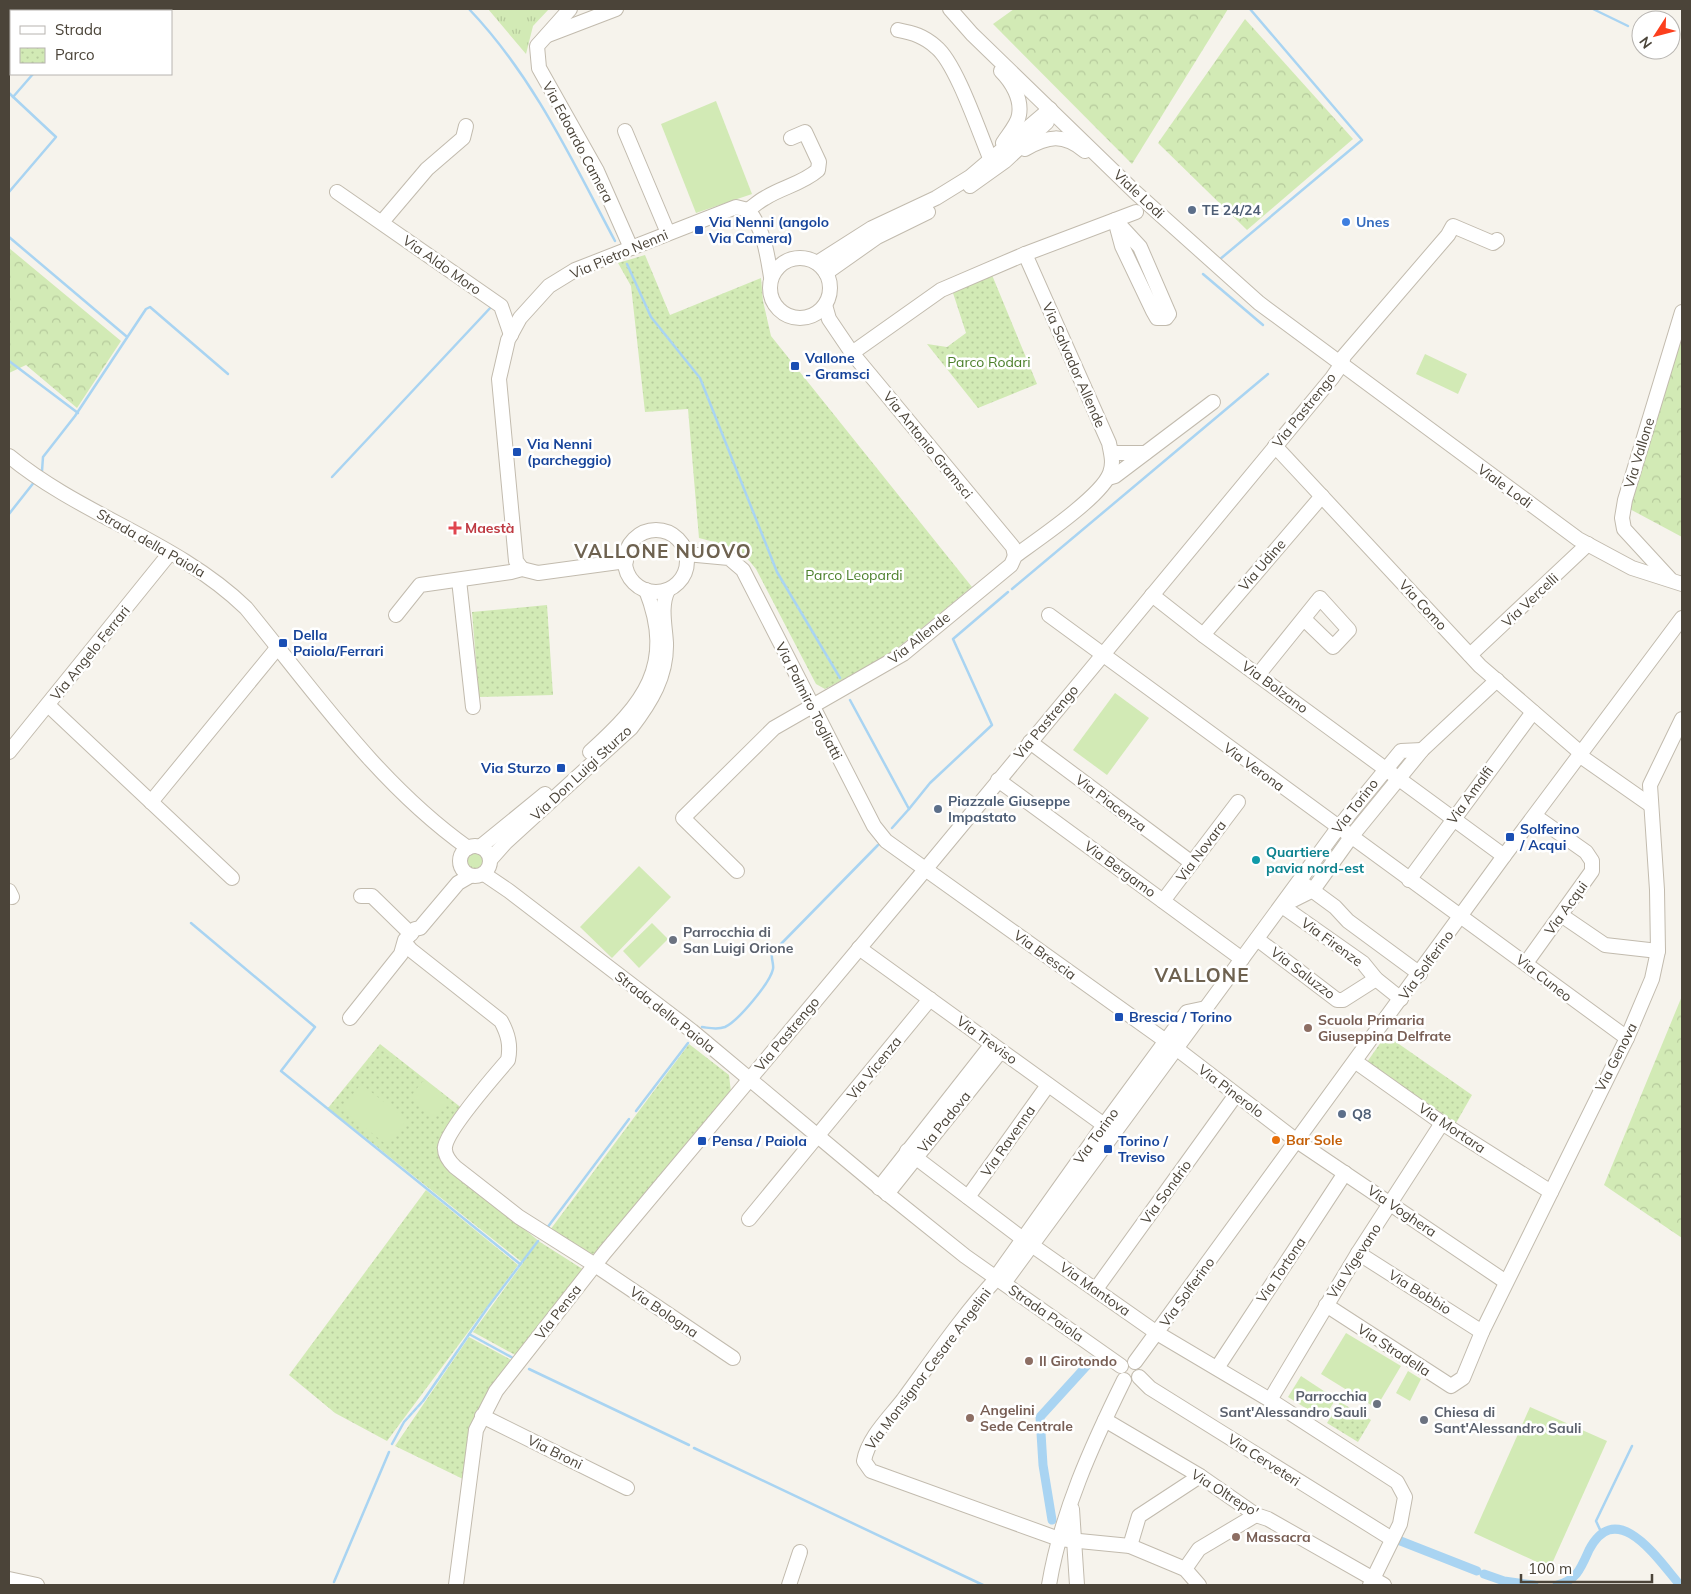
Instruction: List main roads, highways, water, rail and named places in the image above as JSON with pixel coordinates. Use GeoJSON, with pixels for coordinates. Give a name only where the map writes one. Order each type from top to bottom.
{"type":"FeatureCollection","features":[{"type":"Feature","properties":{"kind":"waterway"},"geometry":{"type":"LineString","coordinates":[[469,9],[492,35],[532,90],[567,150],[615,241]]}},
{"type":"Feature","properties":{"kind":"waterway"},"geometry":{"type":"LineString","coordinates":[[1219,260],[1362,140],[1250,9]]}},
{"type":"Feature","properties":{"kind":"waterway"},"geometry":{"type":"LineString","coordinates":[[1593,9],[1628,26]]}},
{"type":"Feature","properties":{"kind":"waterway"},"geometry":{"type":"LineString","coordinates":[[13,97],[32,75]]}},
{"type":"Feature","properties":{"kind":"waterway"},"geometry":{"type":"LineString","coordinates":[[9,93],[56,137],[9,192]]}},
{"type":"Feature","properties":{"kind":"waterway"},"geometry":{"type":"LineString","coordinates":[[9,237],[126,336]]}},
{"type":"Feature","properties":{"kind":"waterway"},"geometry":{"type":"LineString","coordinates":[[627,264],[651,317],[700,378],[777,572],[840,678]]}},
{"type":"Feature","properties":{"kind":"waterway"},"geometry":{"type":"LineString","coordinates":[[1203,274],[1263,325]]}},
{"type":"Feature","properties":{"kind":"waterway"},"geometry":{"type":"LineString","coordinates":[[332,477],[492,306]]}},
{"type":"Feature","properties":{"kind":"waterway"},"geometry":{"type":"LineString","coordinates":[[42,471],[43,457],[75,416],[146,309],[150,307],[228,374]]}},
{"type":"Feature","properties":{"kind":"waterway"},"geometry":{"type":"LineString","coordinates":[[9,361],[78,413]]}},
{"type":"Feature","properties":{"kind":"waterway"},"geometry":{"type":"LineString","coordinates":[[1012,589],[1268,374]]}},
{"type":"Feature","properties":{"kind":"waterway"},"geometry":{"type":"LineString","coordinates":[[9,514],[35,481]]}},
{"type":"Feature","properties":{"kind":"waterway"},"geometry":{"type":"LineString","coordinates":[[909,809],[930,783],[992,725],[953,639],[1008,592]]}},
{"type":"Feature","properties":{"kind":"waterway"},"geometry":{"type":"LineString","coordinates":[[850,700],[909,809],[892,828]]}},
{"type":"Feature","properties":{"kind":"waterway"},"geometry":{"type":"LineString","coordinates":[[777,948],[878,845]]}},
{"type":"Feature","properties":{"kind":"waterway"},"geometry":{"type":"LineString","coordinates":[[191,923],[315,1027],[281,1071],[520,1264]]}},
{"type":"Feature","properties":{"kind":"waterway"},"geometry":{"type":"LineString","coordinates":[[702,1027],[716,1029],[725,1027],[745,1010],[771,975],[773,969],[772,954]]}},
{"type":"Feature","properties":{"kind":"waterway"},"geometry":{"type":"LineString","coordinates":[[636,1111],[688,1043]]}},
{"type":"Feature","properties":{"kind":"waterway"},"geometry":{"type":"LineString","coordinates":[[547,1228],[629,1119]]}},
{"type":"Feature","properties":{"kind":"waterway"},"geometry":{"type":"LineString","coordinates":[[392,1444],[404,1422],[423,1401],[488,1307],[538,1241]]}},
{"type":"Feature","properties":{"kind":"waterway"},"geometry":{"type":"LineString","coordinates":[[469,1334],[513,1358]]}},
{"type":"Feature","properties":{"kind":"waterway"},"geometry":{"type":"LineString","coordinates":[[1052,1520],[1043,1465],[1040,1417],[1091,1361]]}},
{"type":"Feature","properties":{"kind":"waterway"},"geometry":{"type":"LineString","coordinates":[[529,1369],[689,1445]]}},
{"type":"Feature","properties":{"kind":"waterway"},"geometry":{"type":"LineString","coordinates":[[1602,1534],[1596,1521],[1632,1446]]}},
{"type":"Feature","properties":{"kind":"waterway"},"geometry":{"type":"LineString","coordinates":[[694,1448],[983,1585]]}},
{"type":"Feature","properties":{"kind":"waterway"},"geometry":{"type":"LineString","coordinates":[[334,1582],[389,1452]]}},
{"type":"Feature","properties":{"kind":"waterway"},"geometry":{"type":"LineString","coordinates":[[1557,1585],[1569,1580],[1578,1572],[1589,1550],[1600,1535],[1612,1529],[1625,1531],[1637,1538],[1661,1562],[1680,1585]]}},
{"type":"Feature","properties":{"kind":"waterway"},"geometry":{"type":"LineString","coordinates":[[1398,1540],[1477,1571]]}},
{"type":"Feature","properties":{"kind":"waterway"},"geometry":{"type":"LineString","coordinates":[[1484,1574],[1504,1581],[1534,1585]]}},
{"type":"Feature","properties":{"kind":"place","name":"TE 24/24"},"geometry":{"type":"Point","coordinates":[1192,210]}},
{"type":"Feature","properties":{"kind":"place","name":"Unes"},"geometry":{"type":"Point","coordinates":[1346,222]}},
{"type":"Feature","properties":{"kind":"place","name":"Via Nenni (angolo Via Camera)"},"geometry":{"type":"Point","coordinates":[699,230]}},
{"type":"Feature","properties":{"kind":"place","name":"Vallone - Gramsci"},"geometry":{"type":"Point","coordinates":[795,366]}},
{"type":"Feature","properties":{"kind":"place","name":"Via Nenni (parcheggio)"},"geometry":{"type":"Point","coordinates":[517,452]}},
{"type":"Feature","properties":{"kind":"place","name":"Maestà"},"geometry":{"type":"Point","coordinates":[455,528]}},
{"type":"Feature","properties":{"kind":"place","name":"Della Paiola/Ferrari"},"geometry":{"type":"Point","coordinates":[283,643]}},
{"type":"Feature","properties":{"kind":"place","name":"Via Sturzo"},"geometry":{"type":"Point","coordinates":[561,768]}},
{"type":"Feature","properties":{"kind":"place","name":"Piazzale Giuseppe Impastato"},"geometry":{"type":"Point","coordinates":[938,809]}},
{"type":"Feature","properties":{"kind":"place","name":"Solferino / Acqui"},"geometry":{"type":"Point","coordinates":[1510,837]}},
{"type":"Feature","properties":{"kind":"place","name":"Quartiere pavia nord-est"},"geometry":{"type":"Point","coordinates":[1256,860]}},
{"type":"Feature","properties":{"kind":"place","name":"Parrocchia di San Luigi Orione"},"geometry":{"type":"Point","coordinates":[673,940]}},
{"type":"Feature","properties":{"kind":"place","name":"Brescia / Torino"},"geometry":{"type":"Point","coordinates":[1119,1017]}},
{"type":"Feature","properties":{"kind":"place","name":"Scuola Primaria Giuseppina Delfrate"},"geometry":{"type":"Point","coordinates":[1308,1028]}},
{"type":"Feature","properties":{"kind":"place","name":"Q8"},"geometry":{"type":"Point","coordinates":[1342,1114]}},
{"type":"Feature","properties":{"kind":"place","name":"Bar Sole"},"geometry":{"type":"Point","coordinates":[1276,1140]}},
{"type":"Feature","properties":{"kind":"place","name":"Pensa / Paiola"},"geometry":{"type":"Point","coordinates":[702,1141]}},
{"type":"Feature","properties":{"kind":"place","name":"Torino / Treviso"},"geometry":{"type":"Point","coordinates":[1108,1149]}},
{"type":"Feature","properties":{"kind":"place","name":"Il Girotondo"},"geometry":{"type":"Point","coordinates":[1029,1361]}},
{"type":"Feature","properties":{"kind":"place","name":"Parrocchia Sant'Alessandro Sauli"},"geometry":{"type":"Point","coordinates":[1377,1404]}},
{"type":"Feature","properties":{"kind":"place","name":"Angelini Sede Centrale"},"geometry":{"type":"Point","coordinates":[970,1418]}},
{"type":"Feature","properties":{"kind":"place","name":"Chiesa di Sant'Alessandro Sauli"},"geometry":{"type":"Point","coordinates":[1424,1420]}},
{"type":"Feature","properties":{"kind":"place","name":"Massacra"},"geometry":{"type":"Point","coordinates":[1236,1537]}},
{"type":"Feature","properties":{"kind":"district","name":"VALLONE NUOVO"},"geometry":{"type":"Point","coordinates":[663,551]}},
{"type":"Feature","properties":{"kind":"district","name":"VALLONE"},"geometry":{"type":"Point","coordinates":[1202,975]}},
{"type":"Feature","properties":{"kind":"park label","name":"Parco Rodari"},"geometry":{"type":"Point","coordinates":[989,362]}},
{"type":"Feature","properties":{"kind":"park label","name":"Parco Leopardi"},"geometry":{"type":"Point","coordinates":[854,575]}}]}
